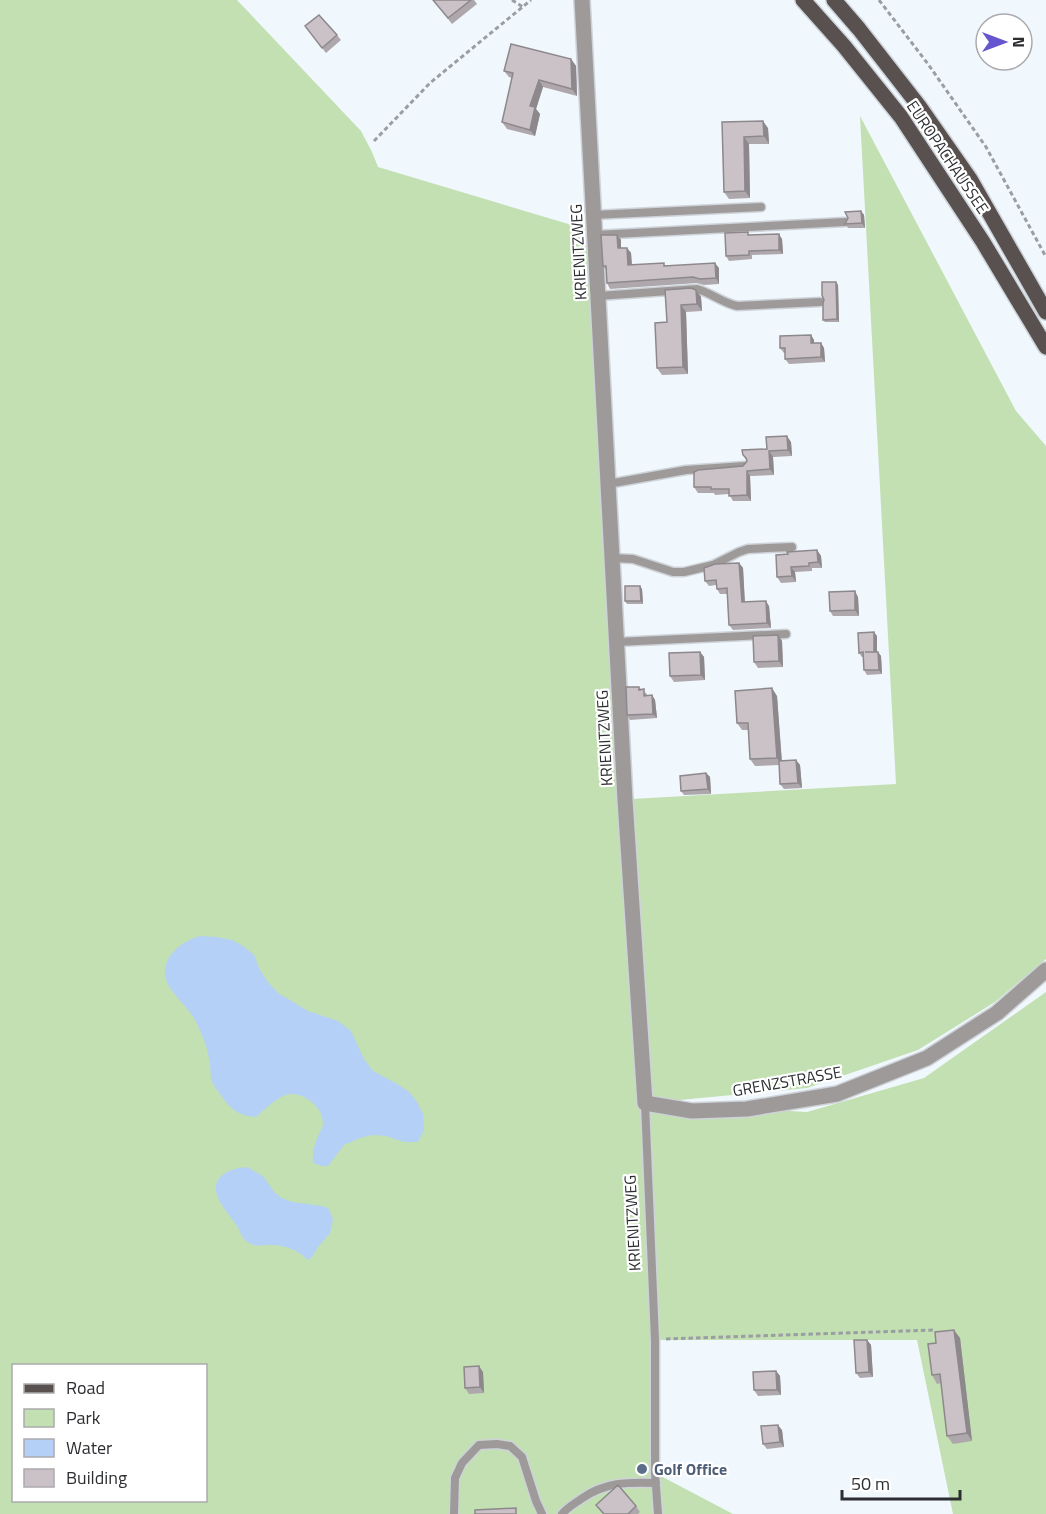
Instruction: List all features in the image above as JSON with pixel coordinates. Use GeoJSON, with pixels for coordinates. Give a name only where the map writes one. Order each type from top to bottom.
{"type":"FeatureCollection","features":[{"type":"Feature","properties":{"kind":"main road","name":"EUROPACHAUSSEE"},"geometry":{"type":"LineString","coordinates":[[803,0],[844,46],[901,117],[983,242],[1046,347]]}},
{"type":"Feature","properties":{"kind":"main road","name":"EUROPACHAUSSEE"},"geometry":{"type":"LineString","coordinates":[[834,0],[860,29],[920,106],[970,179],[1046,312]]}},
{"type":"Feature","properties":{"kind":"main road"},"geometry":{"type":"LineString","coordinates":[[1035,328],[1046,360]]}},
{"type":"Feature","properties":{"kind":"street","name":"KRIENITZWEG"},"geometry":{"type":"LineString","coordinates":[[582,0],[612,558],[645,1103]]}},
{"type":"Feature","properties":{"kind":"street","name":"GRENZSTRASSE"},"geometry":{"type":"LineString","coordinates":[[645,1103],[692,1111],[747,1109],[837,1094],[927,1058],[997,1013],[1046,970]]}},
{"type":"Feature","properties":{"kind":"lane"},"geometry":{"type":"LineString","coordinates":[[594,215],[761,207]]}},
{"type":"Feature","properties":{"kind":"lane"},"geometry":{"type":"LineString","coordinates":[[595,235],[845,222]]}},
{"type":"Feature","properties":{"kind":"lane"},"geometry":{"type":"LineString","coordinates":[[598,296],[697,290],[737,306],[820,302]]}},
{"type":"Feature","properties":{"kind":"lane"},"geometry":{"type":"LineString","coordinates":[[608,484],[686,470],[744,466]]}},
{"type":"Feature","properties":{"kind":"lane"},"geometry":{"type":"LineString","coordinates":[[612,558],[633,559],[673,572],[684,572],[713,565],[748,549],[792,547]]}},
{"type":"Feature","properties":{"kind":"lane"},"geometry":{"type":"LineString","coordinates":[[617,642],[786,634]]}},
{"type":"Feature","properties":{"kind":"lane","name":"KRIENITZWEG"},"geometry":{"type":"LineString","coordinates":[[645,1103],[655,1340],[655,1473],[658,1514]]}},
{"type":"Feature","properties":{"kind":"lane"},"geometry":{"type":"LineString","coordinates":[[454,1514],[455,1478],[462,1463],[479,1445],[497,1444],[510,1446],[522,1457],[542,1514]]}},
{"type":"Feature","properties":{"kind":"lane"},"geometry":{"type":"LineString","coordinates":[[562,1514],[566,1509],[604,1486],[633,1482],[656,1483]]}},
{"type":"Feature","properties":{"kind":"path"},"geometry":{"type":"LineString","coordinates":[[512,0],[523,6]]}},
{"type":"Feature","properties":{"kind":"path"},"geometry":{"type":"LineString","coordinates":[[374,141],[430,83],[531,0]]}},
{"type":"Feature","properties":{"kind":"path"},"geometry":{"type":"LineString","coordinates":[[879,0],[928,64],[986,147],[1046,257]]}},
{"type":"Feature","properties":{"kind":"path"},"geometry":{"type":"LineString","coordinates":[[655,1340],[933,1330]]}},
{"type":"Feature","properties":{"kind":"green space"},"geometry":{"type":"Polygon","coordinates":[[[0,0],[237,0],[361,131],[378,167],[585,229],[592,308],[652,1294],[632,799],[896,784],[860,116],[1016,411],[1046,446],[1046,959],[995,1002],[918,1050],[807,1088],[648,1103],[807,1112],[924,1078],[1046,992],[1046,1514],[953,1514],[917,1340],[656,1340],[655,1473],[733,1514],[0,1514],[0,0]]]}},
{"type":"Feature","properties":{"kind":"water"},"geometry":{"type":"Polygon","coordinates":[[[200,936],[232,940],[243,946],[254,955],[267,981],[278,993],[308,1011],[338,1021],[351,1031],[364,1059],[373,1071],[409,1092],[417,1102],[423,1114],[424,1130],[418,1142],[404,1142],[386,1136],[372,1135],[360,1138],[344,1145],[328,1166],[322,1166],[313,1163],[313,1153],[323,1125],[322,1117],[316,1106],[305,1097],[286,1095],[274,1101],[256,1117],[239,1113],[232,1108],[212,1082],[207,1049],[195,1020],[171,989],[165,976],[169,957],[173,952],[188,941],[200,936]]]}},
{"type":"Feature","properties":{"kind":"water"},"geometry":{"type":"Polygon","coordinates":[[[247,1167],[263,1176],[275,1193],[282,1198],[328,1208],[333,1219],[330,1233],[308,1260],[300,1253],[286,1247],[253,1245],[242,1236],[218,1198],[216,1186],[218,1180],[227,1172],[247,1167]]]}},
{"type":"Feature","properties":{"kind":"building"},"geometry":{"type":"Polygon","coordinates":[[[433,0],[471,0],[448,18],[433,0]]]}},
{"type":"Feature","properties":{"kind":"building"},"geometry":{"type":"Polygon","coordinates":[[[319,15],[337,35],[322,48],[305,26],[319,15]]]}},
{"type":"Feature","properties":{"kind":"building"},"geometry":{"type":"Polygon","coordinates":[[[511,44],[571,59],[572,89],[539,80],[530,106],[535,107],[530,130],[502,122],[513,73],[504,71],[511,44]]]}},
{"type":"Feature","properties":{"kind":"building"},"geometry":{"type":"Polygon","coordinates":[[[763,121],[764,136],[744,137],[745,191],[724,192],[722,122],[763,121]]]}},
{"type":"Feature","properties":{"kind":"building"},"geometry":{"type":"Polygon","coordinates":[[[861,211],[862,223],[845,224],[848,218],[845,212],[861,211]]]}},
{"type":"Feature","properties":{"kind":"building"},"geometry":{"type":"Polygon","coordinates":[[[748,232],[748,235],[779,234],[779,250],[749,251],[749,255],[726,256],[725,233],[748,232]]]}},
{"type":"Feature","properties":{"kind":"building"},"geometry":{"type":"Polygon","coordinates":[[[601,235],[617,235],[618,248],[627,248],[628,265],[664,263],[664,266],[715,263],[716,278],[693,277],[607,283],[606,266],[603,266],[601,235]]]}},
{"type":"Feature","properties":{"kind":"building"},"geometry":{"type":"Polygon","coordinates":[[[822,282],[836,282],[837,319],[823,320],[822,282]]]}},
{"type":"Feature","properties":{"kind":"building"},"geometry":{"type":"Polygon","coordinates":[[[691,288],[696,290],[697,304],[681,305],[683,367],[657,368],[655,323],[667,322],[665,290],[691,288]]]}},
{"type":"Feature","properties":{"kind":"building"},"geometry":{"type":"Polygon","coordinates":[[[811,335],[811,343],[821,343],[821,357],[785,359],[785,348],[780,348],[780,336],[811,335]]]}},
{"type":"Feature","properties":{"kind":"building"},"geometry":{"type":"Polygon","coordinates":[[[787,436],[788,450],[769,451],[770,469],[747,471],[747,495],[729,496],[729,489],[694,487],[694,472],[743,466],[747,461],[742,450],[767,449],[766,437],[787,436]]]}},
{"type":"Feature","properties":{"kind":"building"},"geometry":{"type":"Polygon","coordinates":[[[817,550],[818,562],[809,563],[809,566],[791,567],[792,576],[777,577],[776,555],[817,550]]]}},
{"type":"Feature","properties":{"kind":"building"},"geometry":{"type":"Polygon","coordinates":[[[739,563],[742,602],[766,601],[767,623],[729,625],[727,588],[717,589],[716,580],[705,581],[704,568],[715,564],[739,563]]]}},
{"type":"Feature","properties":{"kind":"building"},"geometry":{"type":"Polygon","coordinates":[[[625,586],[640,586],[641,601],[625,601],[625,586]]]}},
{"type":"Feature","properties":{"kind":"building"},"geometry":{"type":"Polygon","coordinates":[[[855,591],[855,610],[830,611],[829,592],[855,591]]]}},
{"type":"Feature","properties":{"kind":"building"},"geometry":{"type":"Polygon","coordinates":[[[874,632],[874,652],[878,652],[879,670],[864,670],[863,652],[859,653],[858,633],[874,632]]]}},
{"type":"Feature","properties":{"kind":"building"},"geometry":{"type":"Polygon","coordinates":[[[778,635],[779,661],[754,662],[753,636],[778,635]]]}},
{"type":"Feature","properties":{"kind":"building"},"geometry":{"type":"Polygon","coordinates":[[[700,652],[701,675],[670,676],[669,653],[700,652]]]}},
{"type":"Feature","properties":{"kind":"building"},"geometry":{"type":"Polygon","coordinates":[[[626,687],[639,687],[639,690],[644,689],[644,696],[652,695],[653,714],[627,715],[626,687]]]}},
{"type":"Feature","properties":{"kind":"building"},"geometry":{"type":"Polygon","coordinates":[[[772,688],[777,758],[750,759],[748,723],[737,723],[735,691],[772,688]]]}},
{"type":"Feature","properties":{"kind":"building"},"geometry":{"type":"Polygon","coordinates":[[[796,760],[798,783],[780,784],[779,761],[796,760]]]}},
{"type":"Feature","properties":{"kind":"building"},"geometry":{"type":"Polygon","coordinates":[[[706,773],[708,789],[681,791],[680,776],[706,773]]]}},
{"type":"Feature","properties":{"kind":"building"},"geometry":{"type":"Polygon","coordinates":[[[954,1330],[967,1433],[947,1436],[940,1374],[932,1375],[928,1344],[936,1343],[935,1332],[954,1330]]]}},
{"type":"Feature","properties":{"kind":"building"},"geometry":{"type":"Polygon","coordinates":[[[854,1340],[867,1340],[869,1372],[856,1373],[854,1340]]]}},
{"type":"Feature","properties":{"kind":"building"},"geometry":{"type":"Polygon","coordinates":[[[479,1366],[480,1387],[465,1388],[464,1367],[479,1366]]]}},
{"type":"Feature","properties":{"kind":"building"},"geometry":{"type":"Polygon","coordinates":[[[776,1371],[777,1390],[754,1390],[753,1372],[776,1371]]]}},
{"type":"Feature","properties":{"kind":"building"},"geometry":{"type":"Polygon","coordinates":[[[778,1425],[780,1442],[763,1444],[761,1426],[778,1425]]]}},
{"type":"Feature","properties":{"kind":"building"},"geometry":{"type":"Polygon","coordinates":[[[618,1485],[636,1506],[628,1514],[604,1514],[596,1505],[618,1485]]]}},
{"type":"Feature","properties":{"kind":"building"},"geometry":{"type":"Polygon","coordinates":[[[516,1508],[516,1514],[475,1514],[475,1510],[516,1508]]]}},
{"type":"Feature","properties":{"kind":"place","name":"Golf Office"},"geometry":{"type":"Point","coordinates":[642,1469]}}]}
